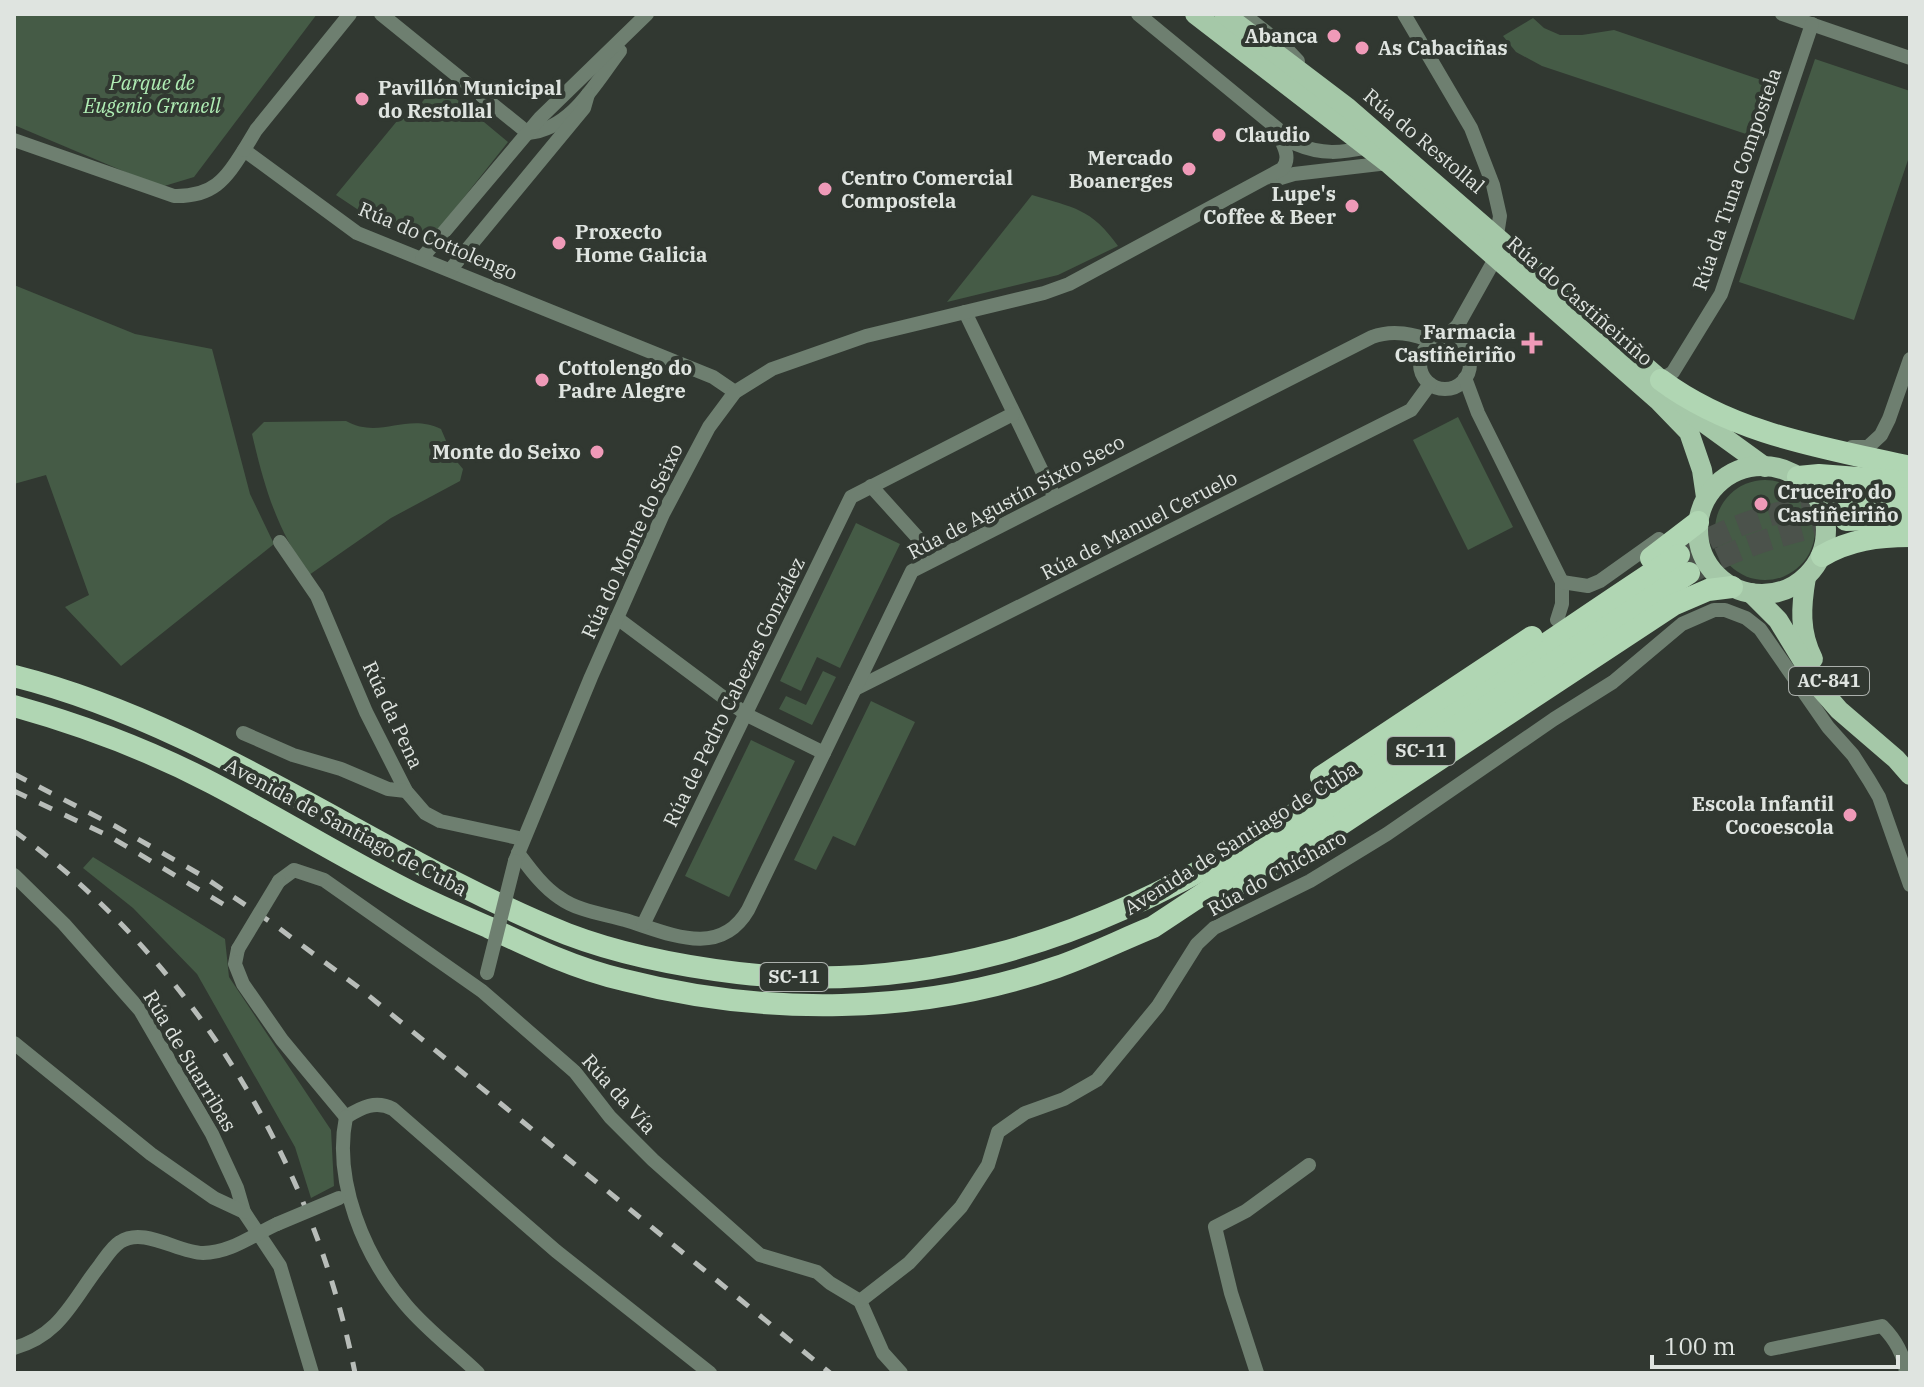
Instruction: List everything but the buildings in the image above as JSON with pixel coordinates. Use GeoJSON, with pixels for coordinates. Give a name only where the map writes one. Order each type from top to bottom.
{"type":"FeatureCollection","features":[{"type":"Feature","properties":{"kind":"highway"},"geometry":{"type":"LineString","coordinates":[[1661,380],[1718,413],[1787,440],[1910,467]]}},
{"type":"Feature","properties":{"kind":"highway"},"geometry":{"type":"LineString","coordinates":[[1798,477],[1819,475],[1910,482]]}},
{"type":"Feature","properties":{"kind":"highway"},"geometry":{"type":"LineString","coordinates":[[1910,498],[1844,511],[1910,518]]}},
{"type":"Feature","properties":{"kind":"highway"},"geometry":{"type":"LineString","coordinates":[[1174,883],[1249,826],[1661,551],[1702,508]]}},
{"type":"Feature","properties":{"kind":"highway"},"geometry":{"type":"LineString","coordinates":[[1822,556],[1843,544],[1888,536],[1910,536]]}},
{"type":"Feature","properties":{"kind":"highway","name":"Avenida de Santiago de Cuba"},"geometry":{"type":"LineString","coordinates":[[14,676],[44,683],[152,724],[238,766],[418,865],[567,934],[628,954],[711,970],[841,979],[924,971],[985,958],[1046,941],[1139,902],[1240,849],[1684,564],[1153,927],[1057,967],[989,986],[925,999],[838,1006],[759,1003],[693,995],[609,976],[558,959],[405,889],[211,782],[155,756],[66,721],[14,706]]}},
{"type":"Feature","properties":{"kind":"highway"},"geometry":{"type":"LineString","coordinates":[[1153,927],[1276,867],[1673,605],[1708,590],[1742,590]]}},
{"type":"Feature","properties":{"kind":"main road","name":"Rúa do Restollal"},"geometry":{"type":"LineString","coordinates":[[1195,14],[1388,163]]}},
{"type":"Feature","properties":{"kind":"main road","name":"Rúa do Restollal"},"geometry":{"type":"LineString","coordinates":[[1224,14],[1320,84],[1497,235]]}},
{"type":"Feature","properties":{"kind":"main road","name":"Rúa do Castiñeiriño"},"geometry":{"type":"LineString","coordinates":[[1388,163],[1613,360],[1689,432],[1702,470],[1700,548],[1712,570],[1778,620],[1819,687],[1839,710],[1910,775]]}},
{"type":"Feature","properties":{"kind":"main road","name":"Rúa do Castiñeiriño"},"geometry":{"type":"LineString","coordinates":[[1497,235],[1661,380],[1696,417],[1765,467],[1798,477]]}},
{"type":"Feature","properties":{"kind":"main road"},"geometry":{"type":"LineString","coordinates":[[1702,508],[1717,483],[1731,473],[1765,467]]}},
{"type":"Feature","properties":{"kind":"main road"},"geometry":{"type":"LineString","coordinates":[[1742,590],[1774,593],[1794,585],[1806,577],[1822,556],[1827,517],[1817,495],[1798,477]]}},
{"type":"Feature","properties":{"kind":"main road","name":"AC-841"},"geometry":{"type":"LineString","coordinates":[[1806,577],[1802,629],[1805,643],[1817,666],[1837,690],[1910,758]]}},
{"type":"Feature","properties":{"kind":"street"},"geometry":{"type":"LineString","coordinates":[[14,140],[174,196],[213,189],[256,130],[350,14]]}},
{"type":"Feature","properties":{"kind":"street"},"geometry":{"type":"LineString","coordinates":[[381,14],[528,133],[539,132],[563,119],[588,94],[647,14],[528,133],[422,258]]}},
{"type":"Feature","properties":{"kind":"street","name":"Rúa do Restollal"},"geometry":{"type":"LineString","coordinates":[[1138,14],[1296,144],[1314,151],[1339,154],[1369,147]]}},
{"type":"Feature","properties":{"kind":"street","name":"Rúa do Restollal"},"geometry":{"type":"LineString","coordinates":[[1243,14],[1284,46],[1320,84]]}},
{"type":"Feature","properties":{"kind":"street"},"geometry":{"type":"LineString","coordinates":[[1404,14],[1471,128],[1493,185],[1500,216],[1497,235]]}},
{"type":"Feature","properties":{"kind":"street"},"geometry":{"type":"LineString","coordinates":[[1782,14],[1910,58]]}},
{"type":"Feature","properties":{"kind":"street","name":"Rúa da Tuna Compostela"},"geometry":{"type":"LineString","coordinates":[[1661,380],[1673,372],[1721,294],[1812,24]]}},
{"type":"Feature","properties":{"kind":"street"},"geometry":{"type":"LineString","coordinates":[[451,269],[584,108],[588,94]]}},
{"type":"Feature","properties":{"kind":"street","name":"Rúa do Monte do Seixo"},"geometry":{"type":"LineString","coordinates":[[482,991],[519,851],[617,618],[693,455],[735,392],[772,369],[866,336],[1069,284],[1286,165],[1287,154],[1276,129]]}},
{"type":"Feature","properties":{"kind":"street","name":"Rúa do Cottolengo"},"geometry":{"type":"LineString","coordinates":[[244,150],[357,233],[713,377],[735,392]]}},
{"type":"Feature","properties":{"kind":"street","name":"Rúa do Monte do Seixo"},"geometry":{"type":"LineString","coordinates":[[1229,198],[1294,174],[1388,163]]}},
{"type":"Feature","properties":{"kind":"street"},"geometry":{"type":"LineString","coordinates":[[1478,413],[1460,395],[1448,388],[1430,384],[1421,371],[1421,359],[1426,348],[1458,325],[1495,259]]}},
{"type":"Feature","properties":{"kind":"street"},"geometry":{"type":"LineString","coordinates":[[965,312],[1055,498]]}},
{"type":"Feature","properties":{"kind":"street"},"geometry":{"type":"LineString","coordinates":[[1448,388],[1465,378],[1469,362],[1461,345],[1458,325]]}},
{"type":"Feature","properties":{"kind":"street"},"geometry":{"type":"LineString","coordinates":[[1394,334],[1421,359]]}},
{"type":"Feature","properties":{"kind":"street","name":"Rúa de Agustín Sixto Seco"},"geometry":{"type":"LineString","coordinates":[[643,925],[670,936],[701,940],[723,933],[745,915],[912,571],[1372,337],[1410,334],[1438,341]]}},
{"type":"Feature","properties":{"kind":"street"},"geometry":{"type":"LineString","coordinates":[[1438,341],[1461,345]]}},
{"type":"Feature","properties":{"kind":"street"},"geometry":{"type":"LineString","coordinates":[[1910,359],[1889,419],[1884,444],[1889,454],[1910,467]]}},
{"type":"Feature","properties":{"kind":"street"},"geometry":{"type":"LineString","coordinates":[[1465,378],[1478,413],[1562,582],[1562,604],[1557,620]]}},
{"type":"Feature","properties":{"kind":"street","name":"Rúa de Manuel Ceruelo"},"geometry":{"type":"LineString","coordinates":[[855,689],[1411,410],[1430,384]]}},
{"type":"Feature","properties":{"kind":"street","name":"Rúa de Pedro Cabezas González"},"geometry":{"type":"LineString","coordinates":[[643,925],[851,497],[1013,414]]}},
{"type":"Feature","properties":{"kind":"street"},"geometry":{"type":"LineString","coordinates":[[1749,426],[1771,425],[1855,448],[1868,447],[1875,442],[1889,419]]}},
{"type":"Feature","properties":{"kind":"street"},"geometry":{"type":"LineString","coordinates":[[871,486],[936,558]]}},
{"type":"Feature","properties":{"kind":"street"},"geometry":{"type":"LineString","coordinates":[[1562,582],[1588,586],[1600,581],[1702,508]]}},
{"type":"Feature","properties":{"kind":"street","name":"Rúa da Pena"},"geometry":{"type":"LineString","coordinates":[[280,542],[317,596],[366,712],[406,791],[425,813],[440,821],[519,851]]}},
{"type":"Feature","properties":{"kind":"street","name":"Rúa do Chícharo"},"geometry":{"type":"LineString","coordinates":[[860,1301],[909,1263],[961,1207],[988,1165],[998,1132],[1025,1113],[1064,1099],[1097,1080],[1158,1006],[1197,944],[1214,928],[1310,881],[1387,834],[1613,682],[1682,624],[1714,610],[1725,610],[1746,618],[1760,629],[1828,727],[1853,755],[1879,797],[1910,885]]}},
{"type":"Feature","properties":{"kind":"street"},"geometry":{"type":"LineString","coordinates":[[617,618],[747,715],[824,753]]}},
{"type":"Feature","properties":{"kind":"street"},"geometry":{"type":"LineString","coordinates":[[243,733],[293,755],[341,769],[388,789],[406,791]]}},
{"type":"Feature","properties":{"kind":"street"},"geometry":{"type":"LineString","coordinates":[[519,851],[561,899],[581,908],[643,925]]}},
{"type":"Feature","properties":{"kind":"street","name":"Rúa da Vía"},"geometry":{"type":"LineString","coordinates":[[346,1117],[282,1040],[243,984],[235,964],[238,949],[279,881],[294,870],[324,880],[482,991],[575,1072],[610,1117],[653,1160],[760,1255],[817,1272],[860,1301]]}},
{"type":"Feature","properties":{"kind":"street","name":"Rúa de Suarribas"},"geometry":{"type":"LineString","coordinates":[[14,875],[64,924],[140,1010],[212,1134],[237,1188],[244,1212],[280,1266],[312,1373]]}},
{"type":"Feature","properties":{"kind":"street","name":"Rúa de Suarribas"},"geometry":{"type":"LineString","coordinates":[[14,1043],[151,1154],[214,1198],[244,1212]]}},
{"type":"Feature","properties":{"kind":"street"},"geometry":{"type":"LineString","coordinates":[[478,1373],[422,1322],[388,1281],[343,1197],[342,1139],[346,1117],[372,1105],[382,1103],[393,1109],[556,1251],[710,1373]]}},
{"type":"Feature","properties":{"kind":"street"},"geometry":{"type":"LineString","coordinates":[[1257,1373],[1231,1293],[1215,1227],[1246,1211],[1309,1165]]}},
{"type":"Feature","properties":{"kind":"street"},"geometry":{"type":"LineString","coordinates":[[14,1348],[43,1334],[65,1317],[109,1253],[128,1237],[205,1253],[238,1245],[277,1224],[343,1197]]}},
{"type":"Feature","properties":{"kind":"street"},"geometry":{"type":"LineString","coordinates":[[820,1296],[830,1283]]}},
{"type":"Feature","properties":{"kind":"street"},"geometry":{"type":"LineString","coordinates":[[860,1301],[883,1353],[901,1373]]}},
{"type":"Feature","properties":{"kind":"street"},"geometry":{"type":"LineString","coordinates":[[1771,1349],[1882,1326],[1907,1361]]}},
{"type":"Feature","properties":{"kind":"green space","name":"Parque de Eugenio Granell"},"geometry":{"type":"Polygon","coordinates":[[[14,14],[317,14],[194,177],[161,187],[14,125],[14,14]]]}},
{"type":"Feature","properties":{"kind":"green space"},"geometry":{"type":"Polygon","coordinates":[[[1533,18],[1544,28],[1560,35],[1614,30],[1773,84],[1755,137],[1542,66],[1516,52],[1503,36],[1533,18]]]}},
{"type":"Feature","properties":{"kind":"green space"},"geometry":{"type":"Polygon","coordinates":[[[1815,59],[1910,91],[1910,154],[1854,320],[1739,282],[1815,59]]]}},
{"type":"Feature","properties":{"kind":"green space"},"geometry":{"type":"Polygon","coordinates":[[[437,83],[508,142],[430,240],[363,213],[336,195],[402,115],[409,119],[437,83]]]}},
{"type":"Feature","properties":{"kind":"green space"},"geometry":{"type":"Polygon","coordinates":[[[1032,195],[1081,211],[1099,224],[1118,246],[1058,275],[947,302],[1032,195]]]}},
{"type":"Feature","properties":{"kind":"green space"},"geometry":{"type":"Polygon","coordinates":[[[14,285],[135,334],[212,349],[250,494],[274,544],[121,666],[65,607],[89,595],[46,475],[14,484],[14,285]]]}},
{"type":"Feature","properties":{"kind":"green space"},"geometry":{"type":"Polygon","coordinates":[[[1458,417],[1513,527],[1468,550],[1413,440],[1458,417]]]}},
{"type":"Feature","properties":{"kind":"green space"},"geometry":{"type":"Polygon","coordinates":[[[346,421],[370,428],[416,423],[441,429],[453,457],[463,469],[460,481],[391,518],[309,575],[273,507],[252,434],[264,422],[346,421]]]}},
{"type":"Feature","properties":{"kind":"green space"},"geometry":{"type":"Polygon","coordinates":[[[1765,480],[1784,484],[1800,495],[1811,511],[1815,530],[1811,549],[1800,565],[1784,576],[1765,580],[1746,576],[1730,565],[1719,549],[1715,530],[1719,511],[1730,495],[1746,484],[1765,480]]]}},
{"type":"Feature","properties":{"kind":"green space"},"geometry":{"type":"Polygon","coordinates":[[[856,523],[900,544],[840,668],[817,657],[801,691],[780,681],[856,523]]]}},
{"type":"Feature","properties":{"kind":"green space"},"geometry":{"type":"Polygon","coordinates":[[[823,671],[836,677],[812,725],[779,709],[786,696],[806,705],[823,671]]]}},
{"type":"Feature","properties":{"kind":"green space"},"geometry":{"type":"Polygon","coordinates":[[[871,701],[915,722],[855,846],[833,836],[816,870],[794,860],[871,701]]]}},
{"type":"Feature","properties":{"kind":"green space"},"geometry":{"type":"Polygon","coordinates":[[[751,740],[795,761],[729,897],[685,876],[751,740]]]}},
{"type":"Feature","properties":{"kind":"green space"},"geometry":{"type":"Polygon","coordinates":[[[93,857],[225,939],[229,977],[331,1130],[334,1186],[311,1198],[295,1147],[197,974],[133,908],[83,868],[93,857]]]}},
{"type":"Feature","properties":{"kind":"tunnel"},"geometry":{"type":"LineString","coordinates":[[1679,555],[1719,534],[1758,519],[1842,501]]}},
{"type":"Feature","properties":{"kind":"tunnel"},"geometry":{"type":"LineString","coordinates":[[1689,573],[1766,540],[1846,520]]}},
{"type":"Feature","properties":{"kind":"railway"},"geometry":{"type":"LineString","coordinates":[[14,774],[201,875],[272,923],[358,987],[830,1373]]}},
{"type":"Feature","properties":{"kind":"railway"},"geometry":{"type":"LineString","coordinates":[[14,791],[109,836],[228,907]]}},
{"type":"Feature","properties":{"kind":"railway"},"geometry":{"type":"LineString","coordinates":[[14,831],[78,882],[136,940],[189,1003],[235,1070],[275,1142],[309,1216],[336,1294],[355,1373]]}},
{"type":"Feature","properties":{"kind":"place","name":"Abanca"},"geometry":{"type":"Point","coordinates":[1334,36]}},
{"type":"Feature","properties":{"kind":"place","name":"As Cabaciñas"},"geometry":{"type":"Point","coordinates":[1362,48]}},
{"type":"Feature","properties":{"kind":"place","name":"Pavillón Municipal do Restollal"},"geometry":{"type":"Point","coordinates":[362,99]}},
{"type":"Feature","properties":{"kind":"place","name":"Claudio"},"geometry":{"type":"Point","coordinates":[1219,135]}},
{"type":"Feature","properties":{"kind":"place","name":"Mercado Boanerges"},"geometry":{"type":"Point","coordinates":[1189,169]}},
{"type":"Feature","properties":{"kind":"place","name":"Centro Comercial Compostela"},"geometry":{"type":"Point","coordinates":[825,189]}},
{"type":"Feature","properties":{"kind":"place","name":"Lupe's Coffee & Beer"},"geometry":{"type":"Point","coordinates":[1352,206]}},
{"type":"Feature","properties":{"kind":"place","name":"Proxecto Home Galicia"},"geometry":{"type":"Point","coordinates":[559,243]}},
{"type":"Feature","properties":{"kind":"place","name":"Farmacia Castiñeiriño"},"geometry":{"type":"Point","coordinates":[1532,343]}},
{"type":"Feature","properties":{"kind":"place","name":"Cottolengo do Padre Alegre"},"geometry":{"type":"Point","coordinates":[542,380]}},
{"type":"Feature","properties":{"kind":"place","name":"Monte do Seixo"},"geometry":{"type":"Point","coordinates":[597,452]}},
{"type":"Feature","properties":{"kind":"place","name":"Cruceiro do Castiñeiriño"},"geometry":{"type":"Point","coordinates":[1761,504]}},
{"type":"Feature","properties":{"kind":"place","name":"Escola Infantil Cocoescola"},"geometry":{"type":"Point","coordinates":[1850,815]}}]}
